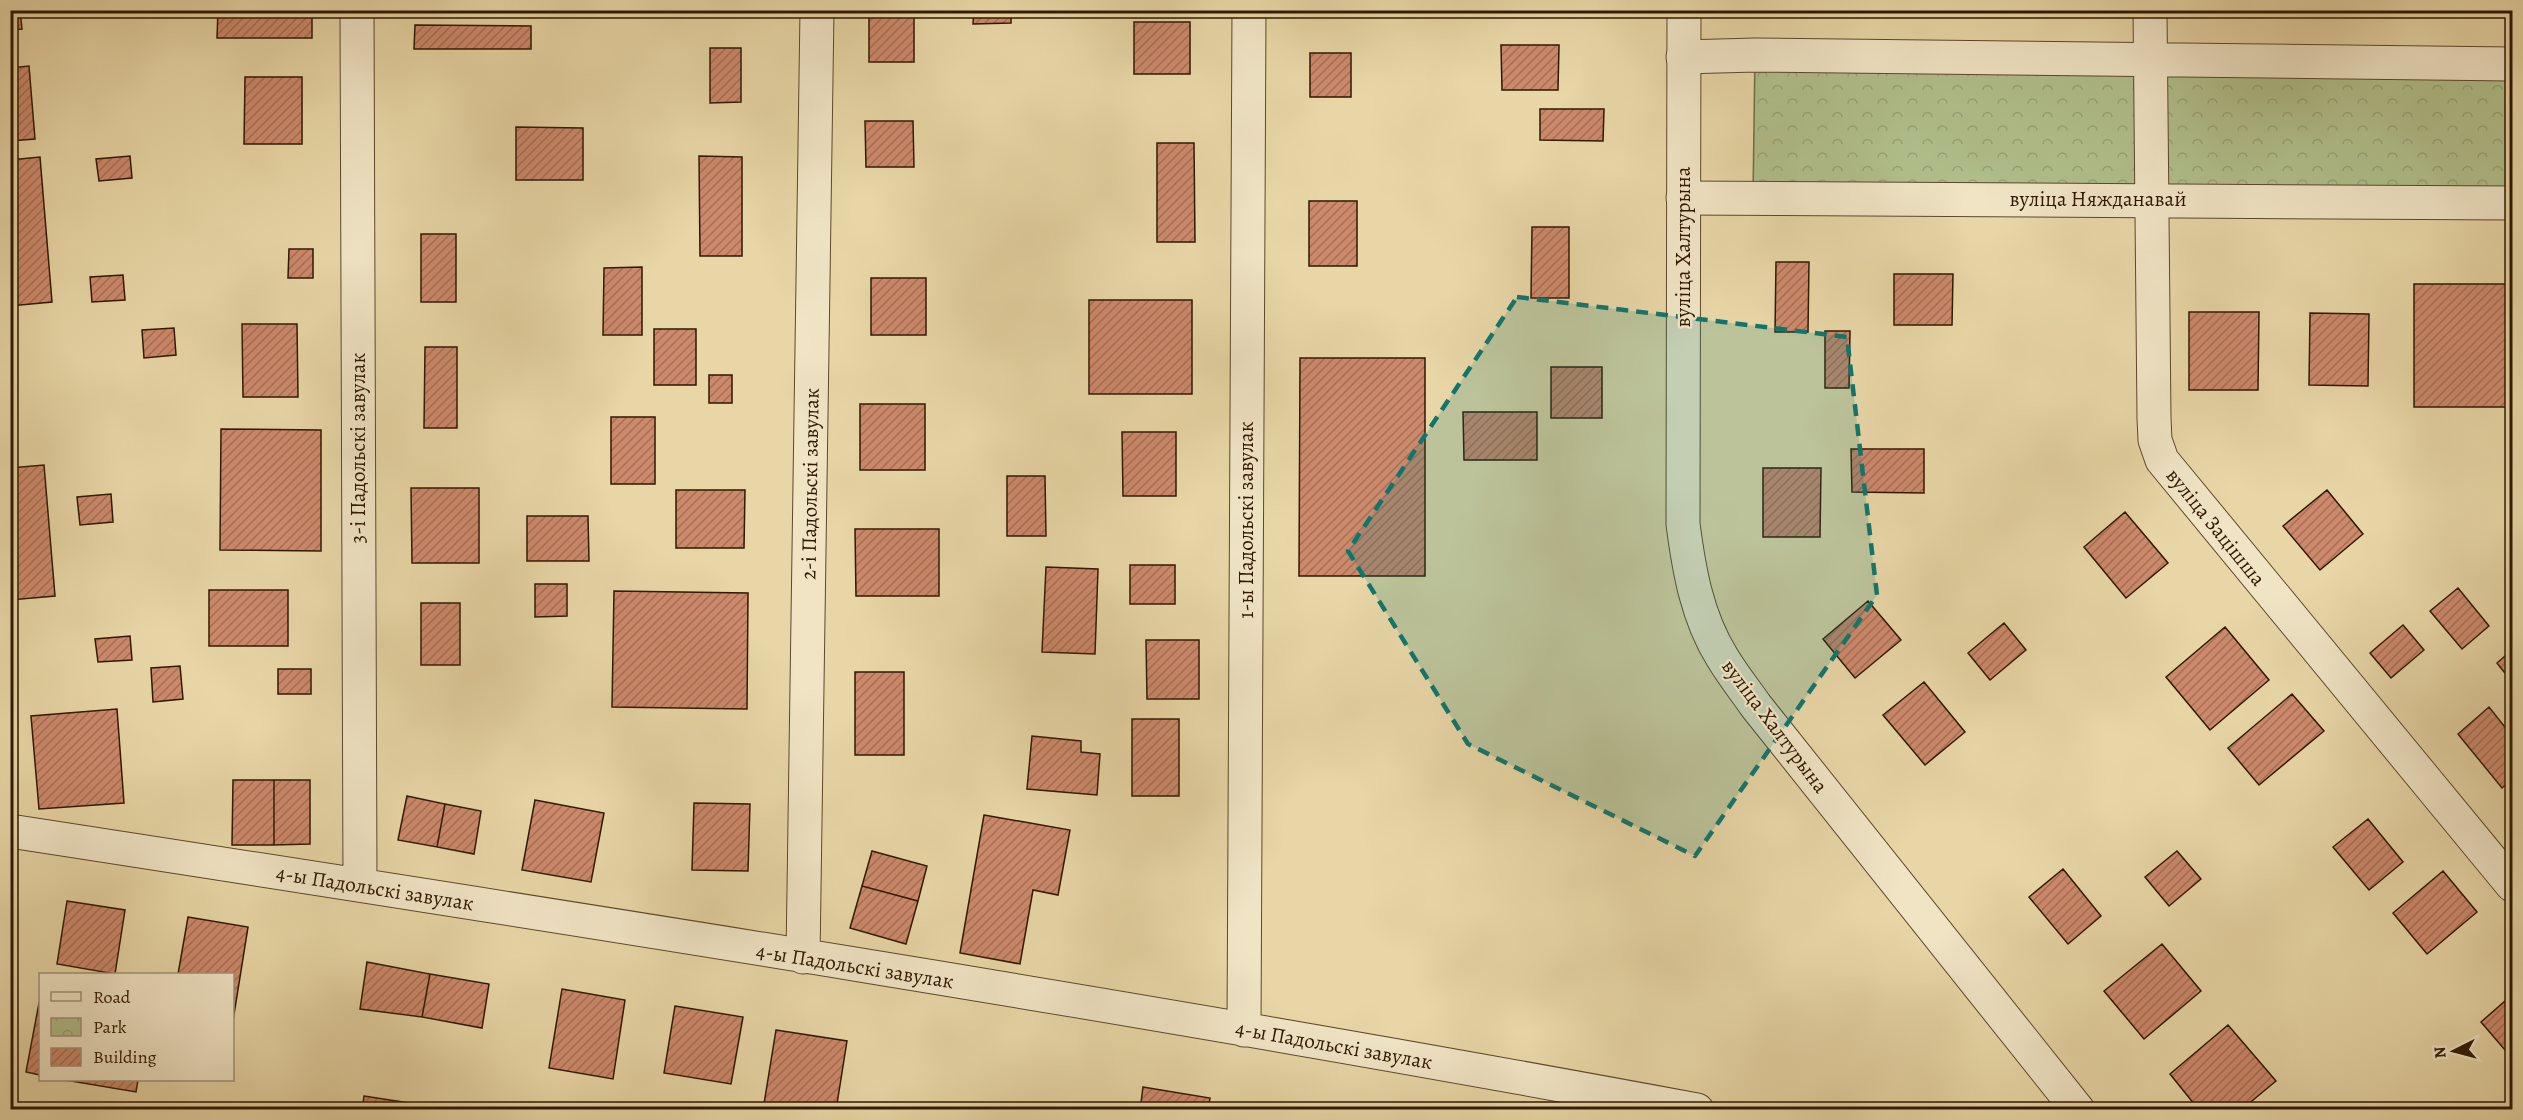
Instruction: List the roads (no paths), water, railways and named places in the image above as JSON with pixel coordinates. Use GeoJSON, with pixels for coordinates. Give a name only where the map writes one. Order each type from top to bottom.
{"type":"FeatureCollection","features":[{"type":"Feature","properties":{"kind":"street","name":"3-і Падольскі завулак"},"geometry":{"type":"LineString","coordinates":[[357,10],[360,885]]}},
{"type":"Feature","properties":{"kind":"street","name":"2-і Падольскі завулак"},"geometry":{"type":"LineString","coordinates":[[803,957],[817,10]]}},
{"type":"Feature","properties":{"kind":"street","name":"1-ы Падольскі завулак"},"geometry":{"type":"LineString","coordinates":[[1244,1030],[1249,10]]}},
{"type":"Feature","properties":{"kind":"street","name":"вуліца Халтурына"},"geometry":{"type":"LineString","coordinates":[[1684,10],[1683,524],[1696,598],[1721,655],[1756,706],[2078,1110]]}},
{"type":"Feature","properties":{"kind":"street","name":"вуліца Зацішша"},"geometry":{"type":"LineString","coordinates":[[2150,10],[2150,199],[2155,440],[2162,460],[2512,885]]}},
{"type":"Feature","properties":{"kind":"street"},"geometry":{"type":"LineString","coordinates":[[1683,57],[1755,55],[2512,64]]}},
{"type":"Feature","properties":{"kind":"street","name":"вуліца Няжданавай"},"geometry":{"type":"LineString","coordinates":[[1683,198],[2150,199],[2512,203]]}},
{"type":"Feature","properties":{"kind":"street","name":"4-ы Падольскі завулак"},"geometry":{"type":"LineString","coordinates":[[10,831],[803,957],[1244,1030],[1697,1110]]}}]}
